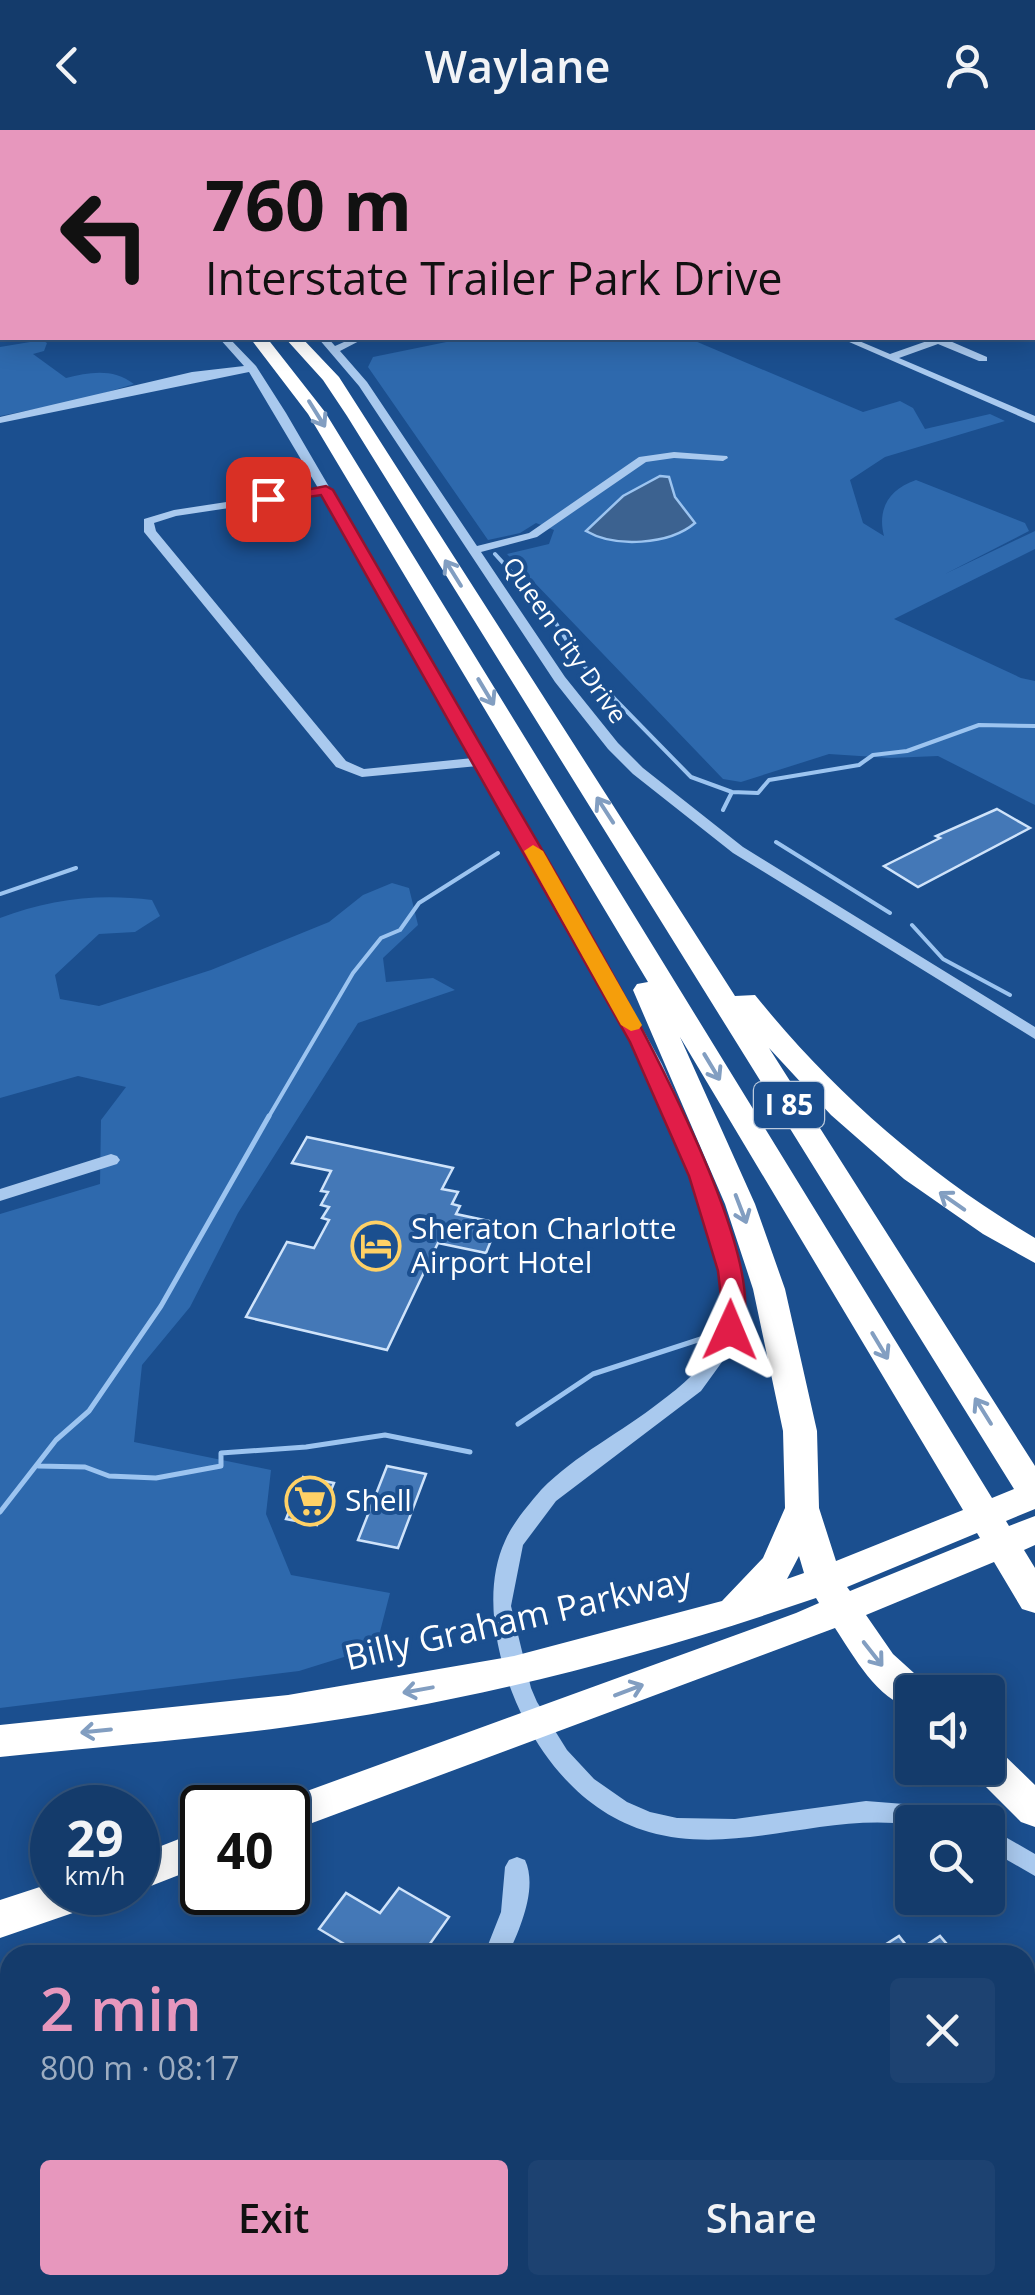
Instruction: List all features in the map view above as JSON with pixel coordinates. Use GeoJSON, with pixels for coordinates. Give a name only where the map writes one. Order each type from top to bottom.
{"type":"FeatureCollection","features":[{"type":"Feature","properties":{"kind":"highway","name":"I 85"},"geometry":{"type":"LineString","coordinates":[[260,340],[316,412],[1035,1599]]}},
{"type":"Feature","properties":{"kind":"highway","name":"I 85"},"geometry":{"type":"LineString","coordinates":[[295,340],[330,377],[356,416],[1035,1494]]}},
{"type":"Feature","properties":{"kind":"highway"},"geometry":{"type":"LineString","coordinates":[[632,852],[764,1027],[822,1089],[928,1184],[1035,1252]]}},
{"type":"Feature","properties":{"kind":"highway"},"geometry":{"type":"LineString","coordinates":[[608,894],[740,1204],[770,1289],[800,1431],[802,1508],[832,1595],[880,1665],[895,1679]]}},
{"type":"Feature","properties":{"kind":"highway","name":"Billy Graham Parkway"},"geometry":{"type":"LineString","coordinates":[[310,1808],[538,1725],[832,1595],[909,1545],[1035,1494]]}},
{"type":"Feature","properties":{"kind":"highway"},"geometry":{"type":"LineString","coordinates":[[722,1615],[760,1586],[777,1567],[802,1508]]}},
{"type":"Feature","properties":{"kind":"highway","name":"Billy Graham Parkway"},"geometry":{"type":"LineString","coordinates":[[0,1740],[288,1712],[514,1671],[722,1615],[928,1576],[1035,1530]]}},
{"type":"Feature","properties":{"kind":"highway"},"geometry":{"type":"LineString","coordinates":[[1005,1781],[1035,1810]]}},
{"type":"Feature","properties":{"kind":"highway"},"geometry":{"type":"LineString","coordinates":[[0,1919],[30,1909]]}},
{"type":"Feature","properties":{"kind":"highway"},"geometry":{"type":"LineString","coordinates":[[0,1929],[31,1915]]}},
{"type":"Feature","properties":{"kind":"street"},"geometry":{"type":"LineString","coordinates":[[226,340],[252,368],[326,490],[632,1025],[676,1116],[707,1195],[733,1295],[730,1330],[722,1352],[696,1388],[574,1469],[548,1494],[519,1534],[505,1574],[502,1603],[514,1671],[538,1725],[566,1766],[593,1790],[646,1821],[678,1830],[731,1832],[869,1811],[895,1812]]}},
{"type":"Feature","properties":{"kind":"street","name":"Queen City Drive"},"geometry":{"type":"LineString","coordinates":[[326,340],[363,384],[578,705],[613,746],[670,799],[786,882],[1035,1034]]}},
{"type":"Feature","properties":{"kind":"street"},"geometry":{"type":"LineString","coordinates":[[336,350],[356,340]]}},
{"type":"Feature","properties":{"kind":"street"},"geometry":{"type":"LineString","coordinates":[[850,340],[1032,417]]}},
{"type":"Feature","properties":{"kind":"street"},"geometry":{"type":"LineString","coordinates":[[891,356],[933,340]]}},
{"type":"Feature","properties":{"kind":"street"},"geometry":{"type":"LineString","coordinates":[[938,340],[983,358]]}},
{"type":"Feature","properties":{"kind":"street"},"geometry":{"type":"LineString","coordinates":[[0,420],[192,375],[252,368]]}},
{"type":"Feature","properties":{"kind":"street"},"geometry":{"type":"LineString","coordinates":[[474,550],[533,535],[644,459],[674,455],[723,458]]}},
{"type":"Feature","properties":{"kind":"street"},"geometry":{"type":"LineString","coordinates":[[326,490],[174,513],[148,521],[150,532],[341,764],[362,773],[482,761]]}},
{"type":"Feature","properties":{"kind":"street"},"geometry":{"type":"LineString","coordinates":[[0,1196],[112,1160]]}},
{"type":"Feature","properties":{"kind":"street"},"geometry":{"type":"LineString","coordinates":[[1005,1847],[1035,1866]]}},
{"type":"Feature","properties":{"kind":"street"},"geometry":{"type":"LineString","coordinates":[[502,1945],[518,1892],[517,1867]]}},
{"type":"Feature","properties":{"kind":"shaded area"},"geometry":{"type":"Polygon","coordinates":[[[42,340],[47,343],[44,351],[33,354],[66,378],[110,373],[134,384],[81,400],[0,416],[0,347],[42,340]]]}},
{"type":"Feature","properties":{"kind":"shaded area"},"geometry":{"type":"Polygon","coordinates":[[[456,340],[693,340],[863,412],[900,401],[913,408],[925,429],[990,414],[1005,421],[885,457],[850,480],[863,523],[884,536],[882,517],[887,501],[916,480],[1025,523],[1029,531],[945,574],[1035,531],[1035,549],[894,619],[1035,681],[1035,805],[938,756],[829,754],[741,782],[723,779],[507,554],[549,544],[554,530],[536,523],[520,533],[488,540],[368,367],[373,357],[456,340]]]}},
{"type":"Feature","properties":{"kind":"shaded area"},"geometry":{"type":"Polygon","coordinates":[[[660,476],[669,477],[675,497],[695,523],[671,536],[642,542],[612,540],[586,531],[623,496],[660,476]]]}},
{"type":"Feature","properties":{"kind":"shaded area"},"geometry":{"type":"Polygon","coordinates":[[[392,883],[409,888],[418,925],[383,958],[386,982],[433,978],[455,990],[358,1023],[238,1213],[190,1307],[142,1365],[134,1442],[271,1470],[266,1514],[291,1575],[390,1593],[376,1647],[299,1671],[0,1708],[0,1214],[100,1184],[101,1120],[126,1087],[78,1076],[0,1098],[0,918],[75,899],[152,900],[160,916],[135,932],[99,934],[55,975],[60,999],[99,1006],[211,970],[329,922],[363,895],[392,883]]]}},
{"type":"Feature","properties":{"kind":"building"},"geometry":{"type":"Polygon","coordinates":[[[997,809],[1030,828],[918,887],[884,866],[940,838],[936,836],[997,809]]]}},
{"type":"Feature","properties":{"kind":"building","name":"Sheraton Charlotte Airport Hotel"},"geometry":{"type":"Polygon","coordinates":[[[307,1137],[453,1168],[442,1189],[458,1192],[452,1204],[460,1206],[456,1214],[498,1223],[486,1253],[438,1243],[387,1350],[246,1317],[287,1242],[314,1248],[329,1220],[322,1218],[329,1207],[321,1205],[328,1192],[321,1191],[331,1171],[292,1163],[307,1137]]]}},
{"type":"Feature","properties":{"kind":"building","name":"Shell"},"geometry":{"type":"Polygon","coordinates":[[[387,1466],[426,1474],[398,1548],[358,1540],[387,1466]]]}},
{"type":"Feature","properties":{"kind":"building","name":"Shell"},"geometry":{"type":"Polygon","coordinates":[[[303,1477],[334,1483],[317,1525],[286,1519],[303,1477]]]}},
{"type":"Feature","properties":{"kind":"building"},"geometry":{"type":"Polygon","coordinates":[[[399,1888],[449,1917],[429,1945],[346,1945],[319,1929],[346,1893],[380,1913],[399,1888]]]}},
{"type":"Feature","properties":{"kind":"building"},"geometry":{"type":"Polygon","coordinates":[[[899,1936],[906,1945],[885,1945],[899,1936]]]}},
{"type":"Feature","properties":{"kind":"building"},"geometry":{"type":"Polygon","coordinates":[[[940,1936],[948,1945],[926,1945],[940,1936]]]}},
{"type":"Feature","properties":{"kind":"waterway"},"geometry":{"type":"LineString","coordinates":[[495,554],[552,617],[579,660],[600,684],[691,777],[732,792]]}},
{"type":"Feature","properties":{"kind":"waterway"},"geometry":{"type":"LineString","coordinates":[[732,792],[758,793],[769,780],[859,765],[873,755],[907,751],[979,725],[1035,726]]}},
{"type":"Feature","properties":{"kind":"waterway"},"geometry":{"type":"LineString","coordinates":[[723,810],[732,792]]}},
{"type":"Feature","properties":{"kind":"waterway"},"geometry":{"type":"LineString","coordinates":[[776,842],[890,913]]}},
{"type":"Feature","properties":{"kind":"waterway"},"geometry":{"type":"LineString","coordinates":[[268,1118],[353,973],[381,938],[400,930],[419,903],[498,853]]}},
{"type":"Feature","properties":{"kind":"waterway"},"geometry":{"type":"LineString","coordinates":[[0,894],[76,868]]}},
{"type":"Feature","properties":{"kind":"waterway"},"geometry":{"type":"LineString","coordinates":[[912,925],[943,959],[1010,995]]}},
{"type":"Feature","properties":{"kind":"waterway"},"geometry":{"type":"LineString","coordinates":[[0,1512],[56,1440],[89,1411],[161,1306],[269,1116]]}},
{"type":"Feature","properties":{"kind":"waterway"},"geometry":{"type":"LineString","coordinates":[[518,1424],[593,1374],[707,1337]]}},
{"type":"Feature","properties":{"kind":"waterway"},"geometry":{"type":"LineString","coordinates":[[38,1466],[85,1467],[109,1476],[156,1478],[221,1466],[221,1453],[306,1447],[385,1435],[470,1452]]}},
{"type":"Feature","properties":{"kind":"slow traffic"},"geometry":{"type":"LineString","coordinates":[[533,851],[631,1025]]}},
{"type":"Feature","properties":{"kind":"place","name":"Sheraton Charlotte Airport Hotel"},"geometry":{"type":"Point","coordinates":[376,1246]}},
{"type":"Feature","properties":{"kind":"place","name":"Shell"},"geometry":{"type":"Point","coordinates":[310,1501]}},
{"type":"Feature","properties":{"kind":"route"},"geometry":{"type":"LineString","coordinates":[[268,499],[326,490],[595,960],[676,1116],[707,1195],[729,1271],[734,1306],[730,1330]]}}]}
